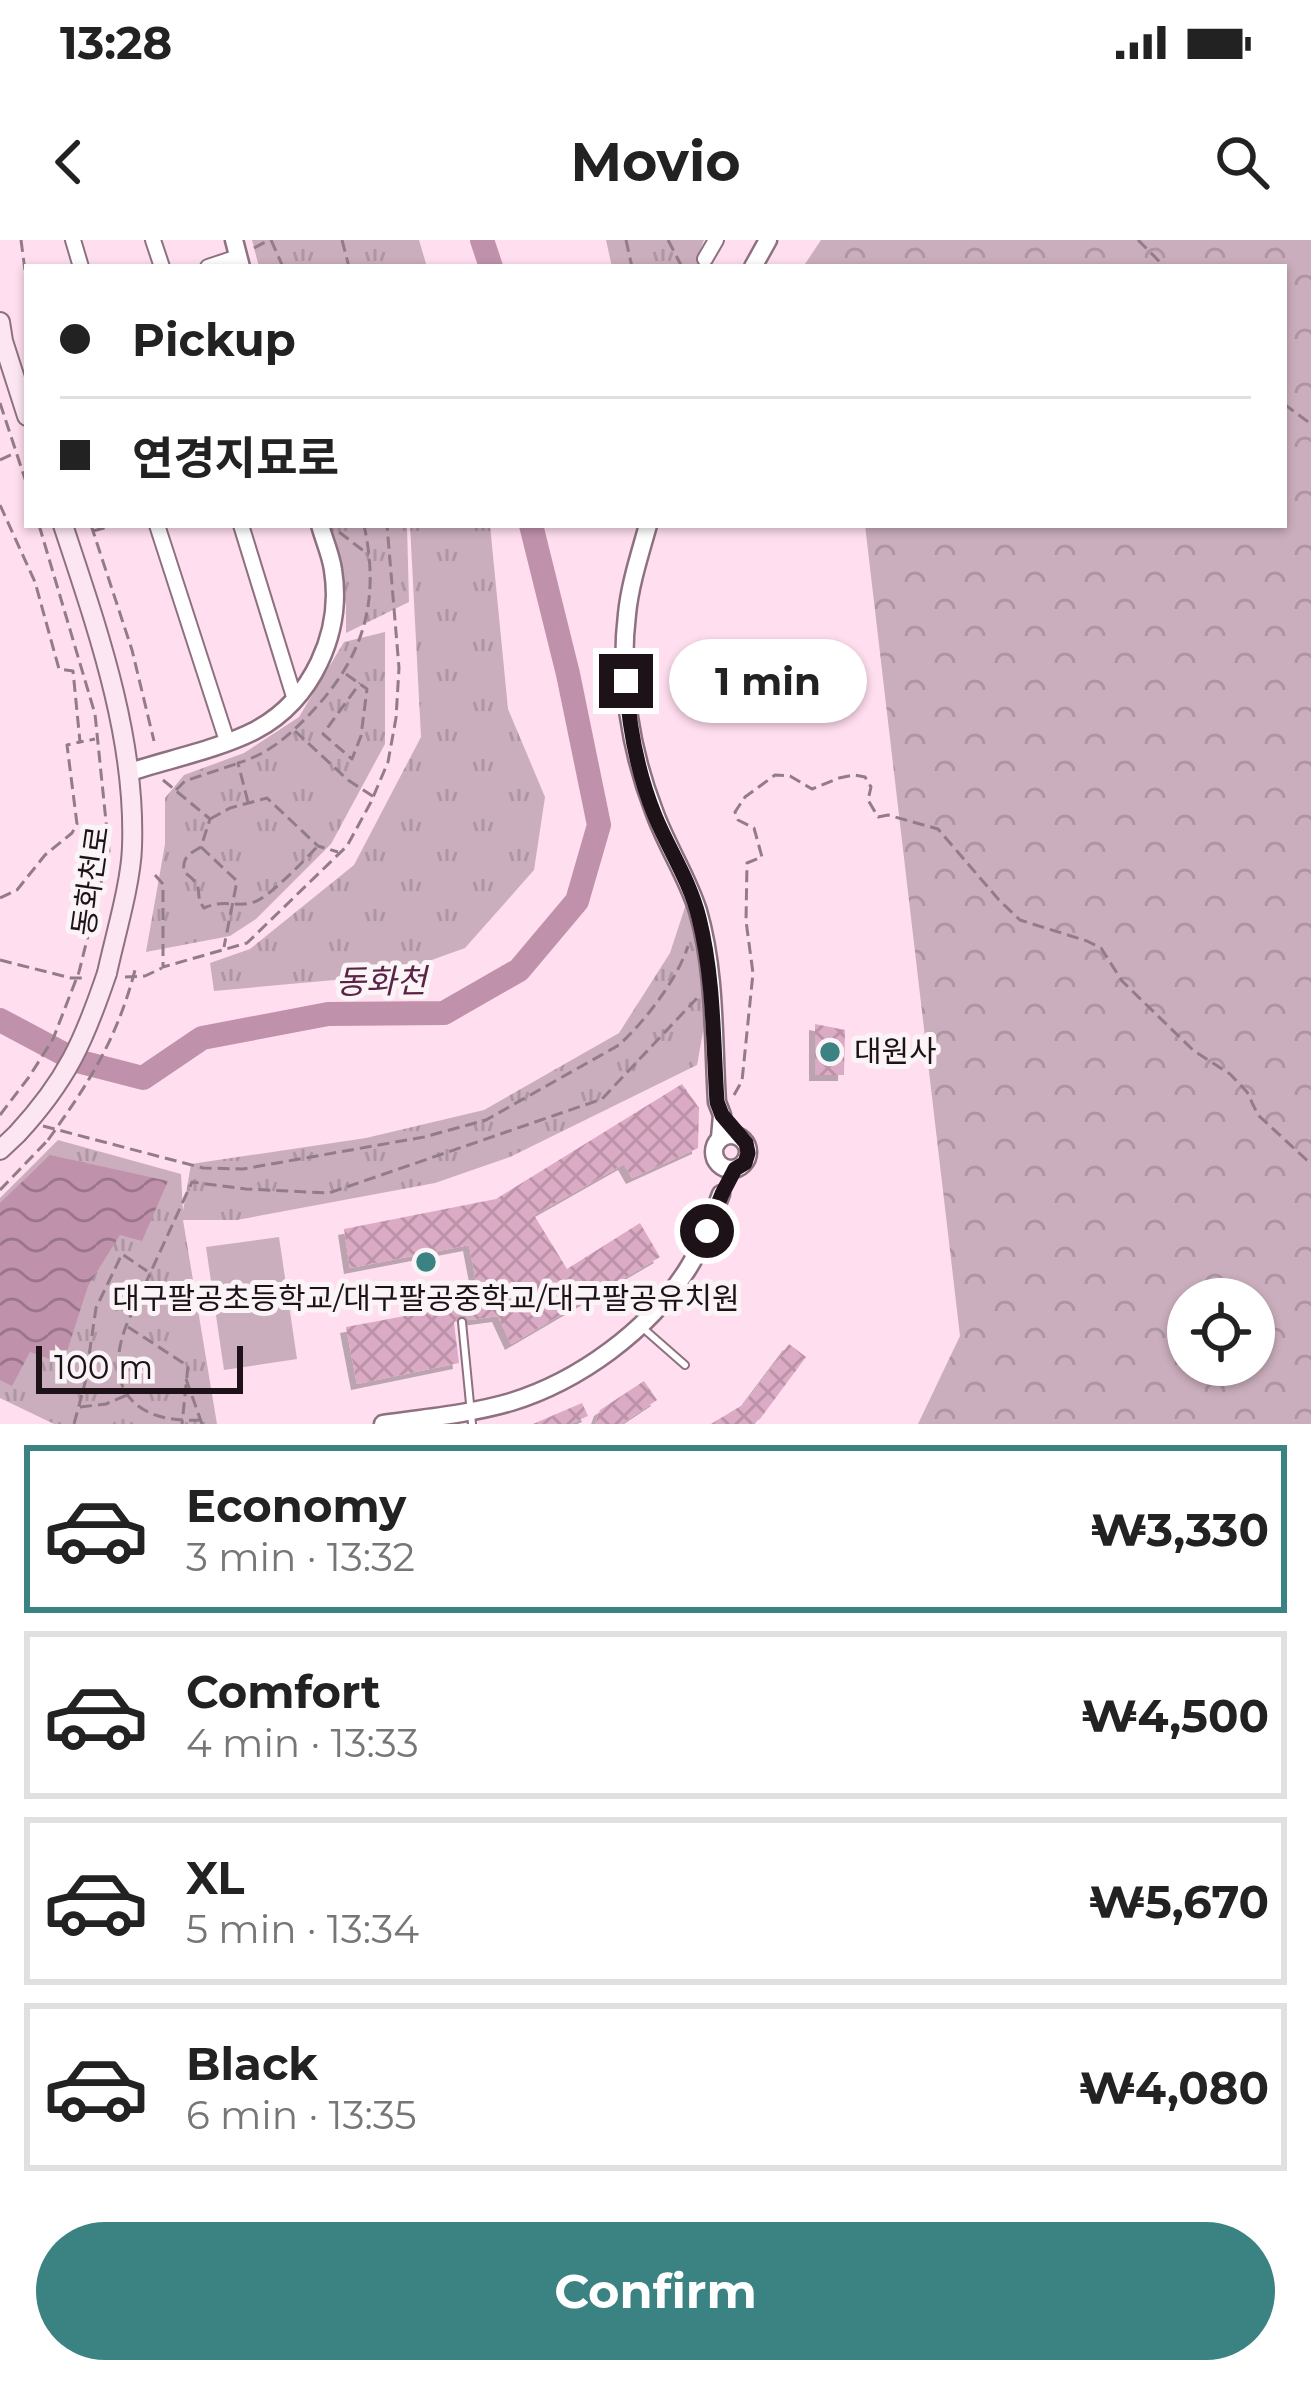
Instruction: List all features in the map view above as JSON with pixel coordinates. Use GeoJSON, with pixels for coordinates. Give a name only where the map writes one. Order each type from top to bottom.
{"type":"FeatureCollection","features":[{"type":"Feature","properties":{"kind":"main road"},"geometry":{"type":"LineString","coordinates":[[0,322],[24,407]]}},
{"type":"Feature","properties":{"kind":"main road","name":"동화천로"},"geometry":{"type":"LineString","coordinates":[[0,1150],[67,1072],[88,1028],[108,976],[132,851],[130,772],[116,700],[64,528]]}},
{"type":"Feature","properties":{"kind":"street"},"geometry":{"type":"LineString","coordinates":[[705,259],[716,240]]}},
{"type":"Feature","properties":{"kind":"street"},"geometry":{"type":"LineString","coordinates":[[158,528],[226,741]]}},
{"type":"Feature","properties":{"kind":"street"},"geometry":{"type":"LineString","coordinates":[[242,528],[295,700]]}},
{"type":"Feature","properties":{"kind":"street"},"geometry":{"type":"LineString","coordinates":[[130,772],[268,723],[295,700],[326,648],[333,622],[333,569],[321,528]]}},
{"type":"Feature","properties":{"kind":"street"},"geometry":{"type":"LineString","coordinates":[[647,528],[626,614],[629,724],[655,815],[699,915],[711,982],[717,1102],[725,1108],[729,1137]]}},
{"type":"Feature","properties":{"kind":"street"},"geometry":{"type":"LineString","coordinates":[[729,1137],[746,1143],[745,1163],[727,1167],[714,1154],[716,1143],[729,1137]]}},
{"type":"Feature","properties":{"kind":"street"},"geometry":{"type":"LineString","coordinates":[[382,1424],[471,1417],[576,1373],[610,1351],[641,1326],[687,1270],[722,1194],[727,1167]]}},
{"type":"Feature","properties":{"kind":"lane"},"geometry":{"type":"LineString","coordinates":[[462,1322],[471,1417]]}},
{"type":"Feature","properties":{"kind":"lane"},"geometry":{"type":"LineString","coordinates":[[641,1326],[685,1365]]}},
{"type":"Feature","properties":{"kind":"path"},"geometry":{"type":"LineString","coordinates":[[241,254],[270,240]]}},
{"type":"Feature","properties":{"kind":"path"},"geometry":{"type":"LineString","coordinates":[[1138,240],[1162,264]]}},
{"type":"Feature","properties":{"kind":"path"},"geometry":{"type":"LineString","coordinates":[[0,403],[24,475]]}},
{"type":"Feature","properties":{"kind":"path"},"geometry":{"type":"LineString","coordinates":[[0,460],[17,452]]}},
{"type":"Feature","properties":{"kind":"path"},"geometry":{"type":"LineString","coordinates":[[0,505],[35,582],[59,670],[73,671],[80,742]]}},
{"type":"Feature","properties":{"kind":"path"},"geometry":{"type":"LineString","coordinates":[[40,528],[95,715],[109,851],[79,972],[53,1039],[0,1116],[22,1126],[203,1168],[243,1168],[424,1137],[486,1120],[619,1045],[637,1029],[684,959],[699,915]]}},
{"type":"Feature","properties":{"kind":"path"},"geometry":{"type":"LineString","coordinates":[[91,528],[132,650],[154,741]]}},
{"type":"Feature","properties":{"kind":"path"},"geometry":{"type":"LineString","coordinates":[[333,528],[370,556]]}},
{"type":"Feature","properties":{"kind":"path"},"geometry":{"type":"LineString","coordinates":[[0,959],[71,978],[145,976],[247,943],[347,846],[388,762],[396,718],[399,668],[387,528]]}},
{"type":"Feature","properties":{"kind":"path"},"geometry":{"type":"LineString","coordinates":[[344,674],[360,683],[367,689],[361,736],[352,758],[323,734],[360,683]]}},
{"type":"Feature","properties":{"kind":"path"},"geometry":{"type":"LineString","coordinates":[[293,730],[374,797]]}},
{"type":"Feature","properties":{"kind":"path"},"geometry":{"type":"LineString","coordinates":[[0,898],[17,890],[45,854],[72,833],[77,824],[67,745],[97,738]]}},
{"type":"Feature","properties":{"kind":"path"},"geometry":{"type":"LineString","coordinates":[[176,790],[185,781],[238,763]]}},
{"type":"Feature","properties":{"kind":"path"},"geometry":{"type":"LineString","coordinates":[[725,1108],[742,1081],[753,973],[746,921],[746,863],[762,857],[754,828],[738,820],[735,812],[745,797],[775,775],[790,776],[812,789],[854,775],[866,777],[871,787],[868,800],[878,817],[887,815],[938,829],[1020,920],[1101,948],[1123,982],[1194,1052],[1230,1074],[1247,1092],[1258,1115],[1311,1164]]}},
{"type":"Feature","properties":{"kind":"path"},"geometry":{"type":"LineString","coordinates":[[164,780],[210,820]]}},
{"type":"Feature","properties":{"kind":"path"},"geometry":{"type":"LineString","coordinates":[[318,846],[254,903],[219,902],[204,908],[196,880],[184,872],[186,855],[201,847],[210,820],[230,808],[267,798],[318,846],[340,853]]}},
{"type":"Feature","properties":{"kind":"path"},"geometry":{"type":"LineString","coordinates":[[201,847],[237,881],[224,949]]}},
{"type":"Feature","properties":{"kind":"path"},"geometry":{"type":"LineString","coordinates":[[155,875],[163,884],[163,967]]}},
{"type":"Feature","properties":{"kind":"path"},"geometry":{"type":"LineString","coordinates":[[0,1190],[48,1140],[91,1082],[116,1032],[135,970]]}},
{"type":"Feature","properties":{"kind":"path"},"geometry":{"type":"LineString","coordinates":[[186,1378],[201,1422],[155,1417],[127,1395],[117,1371],[117,1350],[191,1182],[329,1192],[602,1099],[711,982]]}},
{"type":"Feature","properties":{"kind":"path"},"geometry":{"type":"LineString","coordinates":[[74,1424],[96,1308],[122,1254],[149,1272]]}},
{"type":"Feature","properties":{"kind":"path"},"geometry":{"type":"LineString","coordinates":[[126,1326],[188,1366],[182,1422]]}},
{"type":"Feature","properties":{"kind":"path"},"geometry":{"type":"LineString","coordinates":[[78,1408],[127,1395]]}},
{"type":"Feature","properties":{"kind":"green space"},"geometry":{"type":"Polygon","coordinates":[[[252,240],[419,240],[426,264],[258,264],[252,240]]]}},
{"type":"Feature","properties":{"kind":"green space"},"geometry":{"type":"Polygon","coordinates":[[[606,240],[704,240],[696,260],[699,264],[611,264],[606,240]]]}},
{"type":"Feature","properties":{"kind":"green space"},"geometry":{"type":"Polygon","coordinates":[[[821,240],[1311,240],[1311,1424],[918,1424],[960,1336],[865,528],[1287,528],[1287,264],[805,264],[821,240]]]}},
{"type":"Feature","properties":{"kind":"green space"},"geometry":{"type":"Polygon","coordinates":[[[329,528],[407,528],[409,602],[346,633],[346,605],[329,528]]]}},
{"type":"Feature","properties":{"kind":"green space"},"geometry":{"type":"Polygon","coordinates":[[[410,528],[490,528],[508,709],[545,797],[534,870],[465,948],[390,975],[214,991],[210,963],[250,949],[354,865],[421,737],[410,528]]]}},
{"type":"Feature","properties":{"kind":"green space"},"geometry":{"type":"Polygon","coordinates":[[[385,632],[385,744],[331,844],[256,919],[230,936],[146,952],[165,844],[165,798],[184,775],[244,753],[299,717],[344,642],[385,632]]]}},
{"type":"Feature","properties":{"kind":"green space"},"geometry":{"type":"Polygon","coordinates":[[[686,904],[700,947],[708,1004],[697,1065],[510,1157],[435,1183],[237,1220],[183,1220],[217,1424],[54,1424],[0,1398],[0,1198],[58,1140],[181,1174],[183,1211],[191,1164],[366,1138],[484,1110],[619,1033],[670,953],[686,904]]]}},
{"type":"Feature","properties":{"kind":"green space"},"geometry":{"type":"Polygon","coordinates":[[[279,1237],[297,1359],[224,1370],[206,1247],[279,1237]]]}},
{"type":"Feature","properties":{"kind":"water"},"geometry":{"type":"Polygon","coordinates":[[[50,1155],[168,1181],[142,1241],[120,1235],[88,1286],[63,1364],[30,1352],[12,1386],[0,1380],[0,1203],[50,1155]]]}},
{"type":"Feature","properties":{"kind":"building","name":"대원사"},"geometry":{"type":"Polygon","coordinates":[[[815,1024],[845,1030],[844,1075],[815,1075],[815,1024]]]}},
{"type":"Feature","properties":{"kind":"building","name":"대구팔공초등학교/대구팔공중학교/대구팔공유치원"},"geometry":{"type":"Polygon","coordinates":[[[682,1084],[699,1108],[698,1148],[632,1178],[624,1164],[534,1215],[567,1269],[640,1223],[660,1257],[511,1344],[498,1316],[469,1320],[459,1315],[454,1323],[459,1363],[357,1384],[346,1327],[480,1302],[469,1245],[350,1268],[344,1229],[496,1199],[682,1084]]]}},
{"type":"Feature","properties":{"kind":"building"},"geometry":{"type":"Polygon","coordinates":[[[789,1344],[806,1357],[760,1419],[752,1424],[711,1424],[744,1404],[789,1344]]]}},
{"type":"Feature","properties":{"kind":"building"},"geometry":{"type":"Polygon","coordinates":[[[644,1381],[657,1400],[621,1424],[595,1424],[600,1410],[644,1381]]]}},
{"type":"Feature","properties":{"kind":"building"},"geometry":{"type":"Polygon","coordinates":[[[582,1403],[588,1416],[570,1424],[533,1424],[582,1403]]]}},
{"type":"Feature","properties":{"kind":"waterway","name":"동화천"},"geometry":{"type":"LineString","coordinates":[[482,240],[490,264]]}},
{"type":"Feature","properties":{"kind":"waterway","name":"동화천"},"geometry":{"type":"LineString","coordinates":[[0,1020],[77,1061],[143,1078],[202,1038],[328,1014],[444,1013],[519,970],[577,901],[599,825],[532,528]]}},
{"type":"Feature","properties":{"kind":"place","name":"대원사"},"geometry":{"type":"Point","coordinates":[830,1052]}},
{"type":"Feature","properties":{"kind":"place","name":"대구팔공초등학교/대구팔공중학교/대구팔공유치원"},"geometry":{"type":"Point","coordinates":[426,1262]}},
{"type":"Feature","properties":{"kind":"route"},"geometry":{"type":"LineString","coordinates":[[626,681],[636,760],[699,915],[711,982],[717,1102],[748,1153],[745,1163],[735,1169],[707,1231]]}}]}
